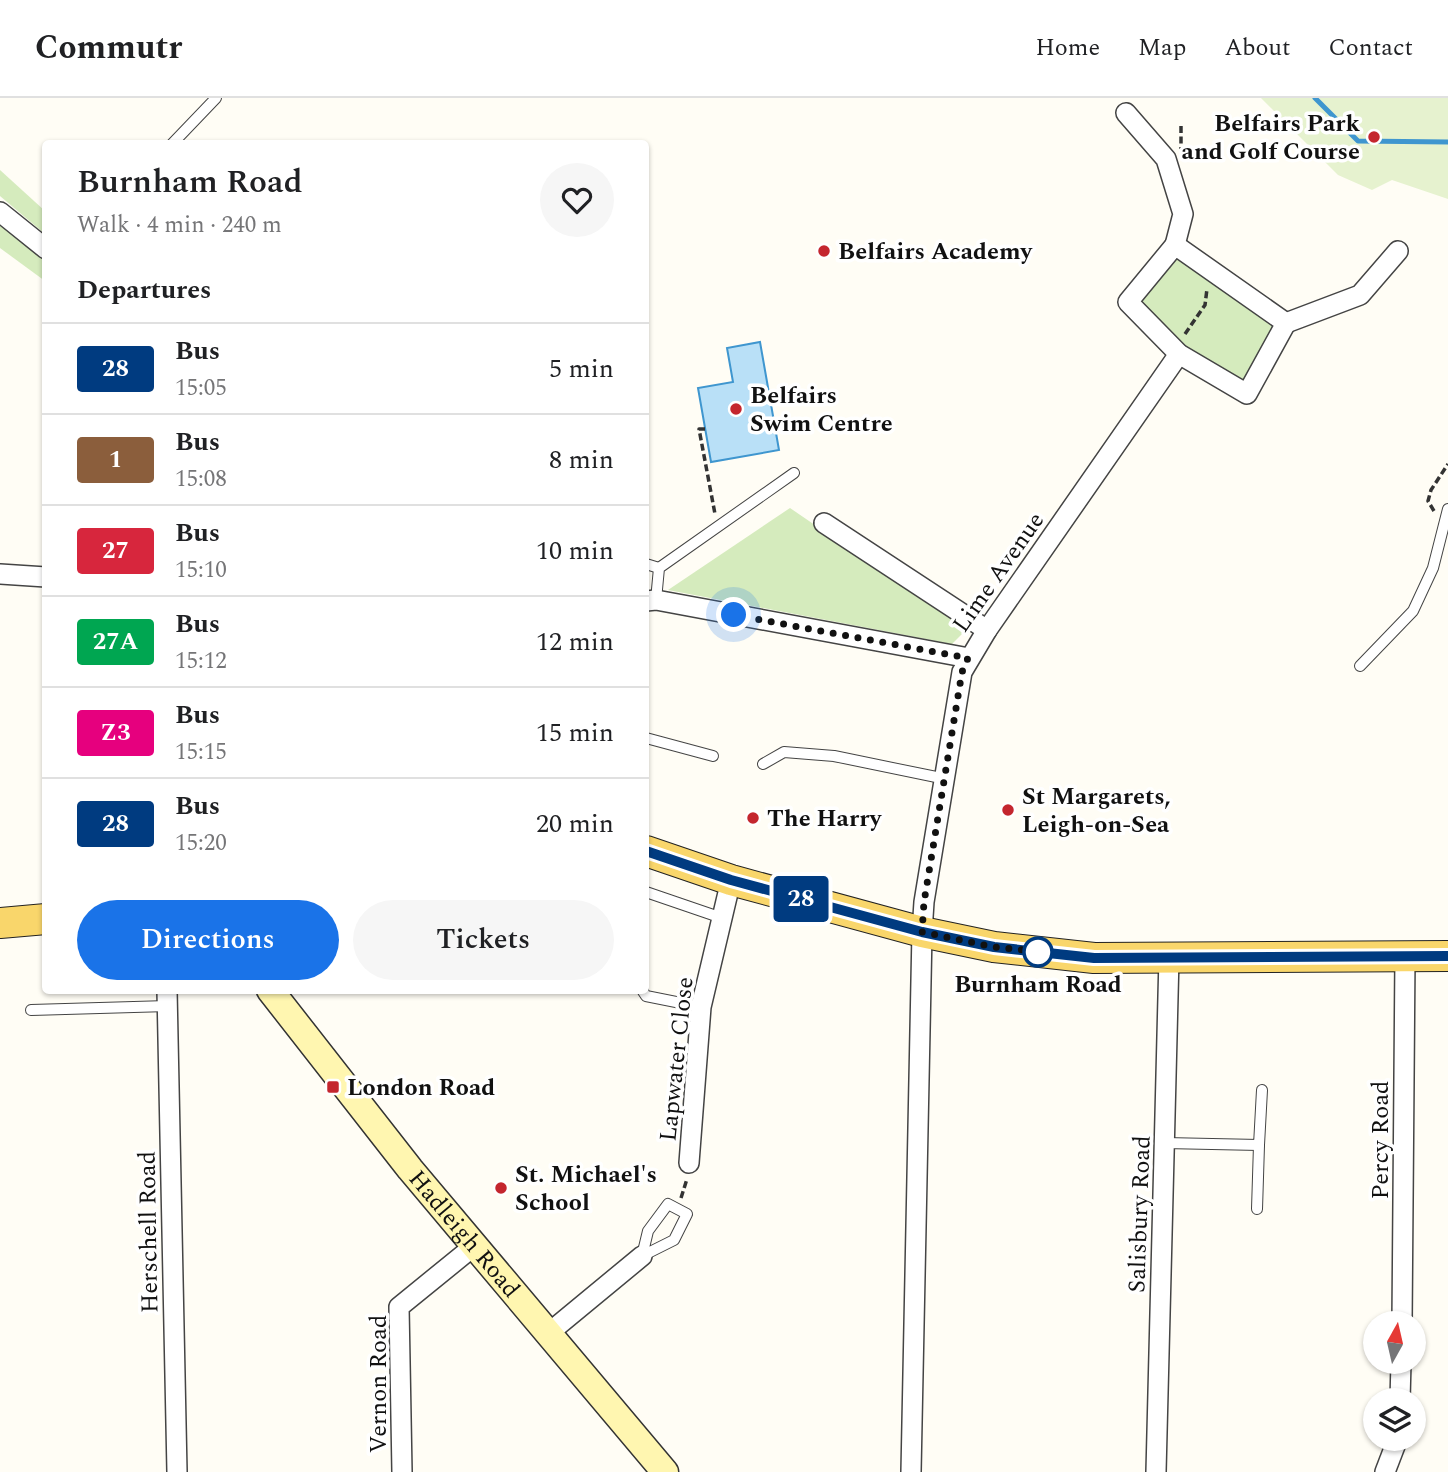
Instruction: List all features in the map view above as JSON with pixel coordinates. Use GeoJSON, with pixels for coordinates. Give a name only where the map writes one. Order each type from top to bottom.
{"type":"FeatureCollection","features":[{"type":"Feature","properties":{"kind":"main road"},"geometry":{"type":"LineString","coordinates":[[649,851],[731,880],[922,932],[994,947],[1094,958],[1448,956]]}},
{"type":"Feature","properties":{"kind":"main road"},"geometry":{"type":"LineString","coordinates":[[0,923],[42,919]]}},
{"type":"Feature","properties":{"kind":"street"},"geometry":{"type":"LineString","coordinates":[[1126,113],[1166,159],[1183,214],[1175,245],[1128,302],[1176,351],[1247,394],[1286,323],[1360,295],[1398,251]]}},
{"type":"Feature","properties":{"kind":"street"},"geometry":{"type":"LineString","coordinates":[[0,212],[42,246]]}},
{"type":"Feature","properties":{"kind":"street"},"geometry":{"type":"LineString","coordinates":[[1175,245],[1286,323]]}},
{"type":"Feature","properties":{"kind":"street","name":"Lime Avenue"},"geometry":{"type":"LineString","coordinates":[[922,932],[924,902],[947,779],[962,672],[968,658],[1176,351]]}},
{"type":"Feature","properties":{"kind":"street"},"geometry":{"type":"LineString","coordinates":[[824,523],[987,631]]}},
{"type":"Feature","properties":{"kind":"street"},"geometry":{"type":"LineString","coordinates":[[0,574],[42,577]]}},
{"type":"Feature","properties":{"kind":"street"},"geometry":{"type":"LineString","coordinates":[[651,601],[968,658]]}},
{"type":"Feature","properties":{"kind":"street","name":"Lapwater Close"},"geometry":{"type":"LineString","coordinates":[[689,1163],[701,1007],[731,880]]}},
{"type":"Feature","properties":{"kind":"street"},"geometry":{"type":"LineString","coordinates":[[911,1472],[922,932]]}},
{"type":"Feature","properties":{"kind":"street","name":"Percy Road"},"geometry":{"type":"LineString","coordinates":[[1402,1311],[1405,956]]}},
{"type":"Feature","properties":{"kind":"street","name":"Salisbury Road"},"geometry":{"type":"LineString","coordinates":[[1156,1472],[1169,957]]}},
{"type":"Feature","properties":{"kind":"street","name":"Hadleigh Road"},"geometry":{"type":"LineString","coordinates":[[273,994],[415,1166],[474,1246],[550,1332],[665,1472]]}},
{"type":"Feature","properties":{"kind":"street","name":"Herschell Road"},"geometry":{"type":"LineString","coordinates":[[168,998],[177,1472]]}},
{"type":"Feature","properties":{"kind":"street","name":"Vernon Road"},"geometry":{"type":"LineString","coordinates":[[402,1472],[399,1307],[474,1246]]}},
{"type":"Feature","properties":{"kind":"street"},"geometry":{"type":"LineString","coordinates":[[550,1332],[642,1256]]}},
{"type":"Feature","properties":{"kind":"street"},"geometry":{"type":"LineString","coordinates":[[1385,1472],[1393,1451]]}},
{"type":"Feature","properties":{"kind":"lane"},"geometry":{"type":"LineString","coordinates":[[176,140],[216,98]]}},
{"type":"Feature","properties":{"kind":"lane"},"geometry":{"type":"LineString","coordinates":[[651,601],[659,568],[794,473]]}},
{"type":"Feature","properties":{"kind":"lane"},"geometry":{"type":"LineString","coordinates":[[1360,666],[1413,611],[1433,568],[1448,509]]}},
{"type":"Feature","properties":{"kind":"lane"},"geometry":{"type":"LineString","coordinates":[[649,565],[659,568]]}},
{"type":"Feature","properties":{"kind":"lane"},"geometry":{"type":"LineString","coordinates":[[649,739],[713,756]]}},
{"type":"Feature","properties":{"kind":"lane"},"geometry":{"type":"LineString","coordinates":[[763,764],[784,752],[834,756],[947,779]]}},
{"type":"Feature","properties":{"kind":"lane"},"geometry":{"type":"LineString","coordinates":[[649,893],[722,918]]}},
{"type":"Feature","properties":{"kind":"lane"},"geometry":{"type":"LineString","coordinates":[[645,994],[701,1007]]}},
{"type":"Feature","properties":{"kind":"lane"},"geometry":{"type":"LineString","coordinates":[[32,1010],[168,998]]}},
{"type":"Feature","properties":{"kind":"lane"},"geometry":{"type":"LineString","coordinates":[[1257,1209],[1262,1090]]}},
{"type":"Feature","properties":{"kind":"lane"},"geometry":{"type":"LineString","coordinates":[[1165,1143],[1259,1145]]}},
{"type":"Feature","properties":{"kind":"lane"},"geometry":{"type":"LineString","coordinates":[[668,1205],[687,1214],[674,1240],[642,1256],[648,1231],[668,1205]]}},
{"type":"Feature","properties":{"kind":"path"},"geometry":{"type":"LineString","coordinates":[[1176,351],[1205,305],[1210,270]]}},
{"type":"Feature","properties":{"kind":"path"},"geometry":{"type":"LineString","coordinates":[[705,429],[699,429],[718,526]]}},
{"type":"Feature","properties":{"kind":"path"},"geometry":{"type":"LineString","coordinates":[[676,1209],[686,1184],[689,1163]]}},
{"type":"Feature","properties":{"kind":"green space","name":"Belfairs Park and Golf Course"},"geometry":{"type":"Polygon","coordinates":[[[1261,98],[1448,98],[1448,199],[1392,180],[1372,190],[1338,175],[1261,98]]]}},
{"type":"Feature","properties":{"kind":"green space"},"geometry":{"type":"Polygon","coordinates":[[[0,170],[42,208],[42,231],[0,196],[0,170]]]}},
{"type":"Feature","properties":{"kind":"green space"},"geometry":{"type":"Polygon","coordinates":[[[0,222],[42,257],[42,279],[0,248],[0,222]]]}},
{"type":"Feature","properties":{"kind":"green space"},"geometry":{"type":"Polygon","coordinates":[[[1176,253],[1281,325],[1245,386],[1183,349],[1137,303],[1176,253]]]}},
{"type":"Feature","properties":{"kind":"green space"},"geometry":{"type":"Polygon","coordinates":[[[790,508],[967,629],[952,644],[668,590],[790,508]]]}},
{"type":"Feature","properties":{"kind":"water","name":"Belfairs Swim Centre"},"geometry":{"type":"Polygon","coordinates":[[[760,342],[779,450],[711,462],[698,388],[733,382],[727,348],[760,342]]]}},
{"type":"Feature","properties":{"kind":"waterway"},"geometry":{"type":"LineString","coordinates":[[1315,98],[1358,141],[1448,142]]}},
{"type":"Feature","properties":{"kind":"bus line","name":"28"},"geometry":{"type":"LineString","coordinates":[[649,852],[731,880],[922,932],[994,947],[1094,958],[1448,956]]}},
{"type":"Feature","properties":{"kind":"place","name":"Belfairs Park and Golf Course"},"geometry":{"type":"Point","coordinates":[1374,137]}},
{"type":"Feature","properties":{"kind":"place","name":"Belfairs Academy"},"geometry":{"type":"Point","coordinates":[824,251]}},
{"type":"Feature","properties":{"kind":"place","name":"Belfairs Swim Centre"},"geometry":{"type":"Point","coordinates":[736,409]}},
{"type":"Feature","properties":{"kind":"place","name":"St Margarets, Leigh-on-Sea"},"geometry":{"type":"Point","coordinates":[1008,810]}},
{"type":"Feature","properties":{"kind":"place","name":"The Harry"},"geometry":{"type":"Point","coordinates":[753,818]}},
{"type":"Feature","properties":{"kind":"place","name":"Burnham Road"},"geometry":{"type":"Point","coordinates":[1038,952]}},
{"type":"Feature","properties":{"kind":"place","name":"London Road"},"geometry":{"type":"Point","coordinates":[333,1087]}},
{"type":"Feature","properties":{"kind":"place","name":"St. Michael's School"},"geometry":{"type":"Point","coordinates":[501,1188]}},
{"type":"Feature","properties":{"kind":"route"},"geometry":{"type":"LineString","coordinates":[[734,615],[968,658],[962,672],[947,779],[924,902],[922,932],[994,947],[1044,952],[1038,952]]}}]}
